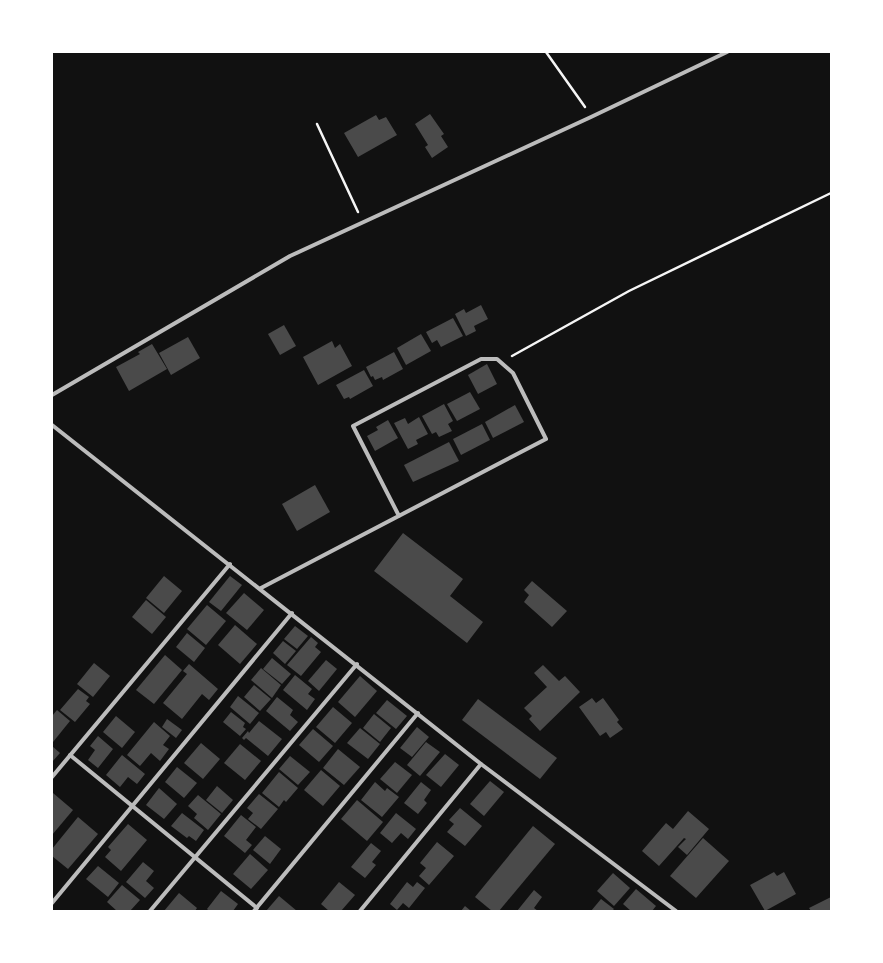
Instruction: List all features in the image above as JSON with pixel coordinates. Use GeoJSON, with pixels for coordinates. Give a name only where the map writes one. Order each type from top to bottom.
{"type":"FeatureCollection","features":[{"type":"Feature","properties":{"kind":"street"},"geometry":{"type":"LineString","coordinates":[[52,395],[290,256],[362,221],[591,117],[727,52]]}},
{"type":"Feature","properties":{"kind":"street"},"geometry":{"type":"LineString","coordinates":[[261,588],[399,516],[546,439],[513,373],[501,362],[490,358],[481,359],[353,426],[399,516]]}},
{"type":"Feature","properties":{"kind":"street"},"geometry":{"type":"LineString","coordinates":[[52,424],[261,588],[481,764],[675,911]]}},
{"type":"Feature","properties":{"kind":"street"},"geometry":{"type":"LineString","coordinates":[[52,777],[230,564]]}},
{"type":"Feature","properties":{"kind":"street"},"geometry":{"type":"LineString","coordinates":[[52,903],[292,613]]}},
{"type":"Feature","properties":{"kind":"street"},"geometry":{"type":"LineString","coordinates":[[150,911],[356,664]]}},
{"type":"Feature","properties":{"kind":"street"},"geometry":{"type":"LineString","coordinates":[[70,755],[256,909],[418,713]]}},
{"type":"Feature","properties":{"kind":"street"},"geometry":{"type":"LineString","coordinates":[[360,911],[481,764]]}},
{"type":"Feature","properties":{"kind":"path"},"geometry":{"type":"LineString","coordinates":[[546,52],[591,117]]}},
{"type":"Feature","properties":{"kind":"path"},"geometry":{"type":"LineString","coordinates":[[317,124],[362,221]]}},
{"type":"Feature","properties":{"kind":"path"},"geometry":{"type":"LineString","coordinates":[[501,362],[629,292],[831,194]]}},
{"type":"Feature","properties":{"kind":"building"},"geometry":{"type":"Polygon","coordinates":[[[430,114],[444,134],[441,136],[448,147],[432,158],[425,147],[428,145],[415,124],[430,114]]]}},
{"type":"Feature","properties":{"kind":"building"},"geometry":{"type":"Polygon","coordinates":[[[376,115],[379,120],[386,117],[397,135],[358,157],[344,133],[376,115]]]}},
{"type":"Feature","properties":{"kind":"building"},"geometry":{"type":"Polygon","coordinates":[[[481,305],[488,319],[474,326],[476,331],[466,336],[455,314],[464,309],[466,313],[481,305]]]}},
{"type":"Feature","properties":{"kind":"building"},"geometry":{"type":"Polygon","coordinates":[[[453,318],[463,336],[441,347],[437,340],[432,343],[426,332],[453,318]]]}},
{"type":"Feature","properties":{"kind":"building"},"geometry":{"type":"Polygon","coordinates":[[[284,325],[296,346],[280,355],[268,334],[284,325]]]}},
{"type":"Feature","properties":{"kind":"building"},"geometry":{"type":"Polygon","coordinates":[[[421,334],[431,351],[406,365],[397,348],[421,334]]]}},
{"type":"Feature","properties":{"kind":"building"},"geometry":{"type":"Polygon","coordinates":[[[188,337],[200,358],[171,375],[159,353],[188,337]]]}},
{"type":"Feature","properties":{"kind":"building"},"geometry":{"type":"Polygon","coordinates":[[[332,341],[335,348],[340,344],[352,366],[318,385],[303,357],[332,341]]]}},
{"type":"Feature","properties":{"kind":"building"},"geometry":{"type":"Polygon","coordinates":[[[152,344],[167,369],[129,391],[116,367],[140,354],[138,352],[152,344]]]}},
{"type":"Feature","properties":{"kind":"building"},"geometry":{"type":"Polygon","coordinates":[[[394,352],[403,369],[383,380],[382,377],[375,380],[373,376],[371,377],[366,367],[394,352]]]}},
{"type":"Feature","properties":{"kind":"building"},"geometry":{"type":"Polygon","coordinates":[[[487,364],[497,384],[478,394],[468,375],[487,364]]]}},
{"type":"Feature","properties":{"kind":"building"},"geometry":{"type":"Polygon","coordinates":[[[364,370],[373,386],[350,399],[349,397],[344,399],[336,385],[364,370]]]}},
{"type":"Feature","properties":{"kind":"building"},"geometry":{"type":"Polygon","coordinates":[[[470,392],[480,409],[457,421],[447,404],[470,392]]]}},
{"type":"Feature","properties":{"kind":"building"},"geometry":{"type":"Polygon","coordinates":[[[444,404],[453,421],[448,424],[452,431],[439,437],[436,432],[432,434],[422,416],[444,404]]]}},
{"type":"Feature","properties":{"kind":"building"},"geometry":{"type":"Polygon","coordinates":[[[515,405],[524,422],[493,438],[485,422],[515,405]]]}},
{"type":"Feature","properties":{"kind":"building"},"geometry":{"type":"Polygon","coordinates":[[[419,417],[428,434],[416,440],[418,444],[408,449],[394,423],[405,418],[408,424],[419,417]]]}},
{"type":"Feature","properties":{"kind":"building"},"geometry":{"type":"Polygon","coordinates":[[[388,420],[398,438],[375,451],[367,436],[378,430],[376,427],[388,420]]]}},
{"type":"Feature","properties":{"kind":"building"},"geometry":{"type":"Polygon","coordinates":[[[482,424],[490,440],[461,455],[453,439],[482,424]]]}},
{"type":"Feature","properties":{"kind":"building"},"geometry":{"type":"Polygon","coordinates":[[[449,442],[459,461],[413,482],[404,465],[449,442]]]}},
{"type":"Feature","properties":{"kind":"building"},"geometry":{"type":"Polygon","coordinates":[[[315,485],[330,512],[297,531],[282,504],[315,485]]]}},
{"type":"Feature","properties":{"kind":"building"},"geometry":{"type":"Polygon","coordinates":[[[403,533],[463,579],[450,596],[483,622],[467,643],[374,571],[403,533]]]}},
{"type":"Feature","properties":{"kind":"building"},"geometry":{"type":"Polygon","coordinates":[[[164,576],[182,591],[164,613],[146,598],[164,576]]]}},
{"type":"Feature","properties":{"kind":"building"},"geometry":{"type":"Polygon","coordinates":[[[230,576],[242,585],[221,611],[209,602],[230,576]]]}},
{"type":"Feature","properties":{"kind":"building"},"geometry":{"type":"Polygon","coordinates":[[[532,581],[567,611],[552,627],[524,602],[529,595],[524,590],[532,581]]]}},
{"type":"Feature","properties":{"kind":"building"},"geometry":{"type":"Polygon","coordinates":[[[244,593],[264,610],[247,630],[226,613],[244,593]]]}},
{"type":"Feature","properties":{"kind":"building"},"geometry":{"type":"Polygon","coordinates":[[[146,600],[166,617],[152,634],[132,617],[146,600]]]}},
{"type":"Feature","properties":{"kind":"building"},"geometry":{"type":"Polygon","coordinates":[[[207,605],[226,621],[206,645],[187,629],[207,605]]]}},
{"type":"Feature","properties":{"kind":"building"},"geometry":{"type":"Polygon","coordinates":[[[235,625],[257,644],[240,664],[218,645],[235,625]]]}},
{"type":"Feature","properties":{"kind":"building"},"geometry":{"type":"Polygon","coordinates":[[[295,626],[308,636],[297,649],[284,639],[295,626]]]}},
{"type":"Feature","properties":{"kind":"building"},"geometry":{"type":"Polygon","coordinates":[[[187,633],[205,648],[194,662],[176,647],[187,633]]]}},
{"type":"Feature","properties":{"kind":"building"},"geometry":{"type":"Polygon","coordinates":[[[311,637],[318,643],[315,647],[321,652],[301,676],[287,665],[311,637]]]}},
{"type":"Feature","properties":{"kind":"building"},"geometry":{"type":"Polygon","coordinates":[[[283,641],[296,651],[285,664],[273,653],[283,641]]]}},
{"type":"Feature","properties":{"kind":"building"},"geometry":{"type":"Polygon","coordinates":[[[165,655],[182,670],[154,704],[136,690],[165,655]]]}},
{"type":"Feature","properties":{"kind":"building"},"geometry":{"type":"Polygon","coordinates":[[[272,658],[291,674],[282,684],[263,669],[272,658]]]}},
{"type":"Feature","properties":{"kind":"building"},"geometry":{"type":"Polygon","coordinates":[[[326,660],[337,669],[319,691],[308,681],[326,660]]]}},
{"type":"Feature","properties":{"kind":"building"},"geometry":{"type":"Polygon","coordinates":[[[94,663],[110,676],[93,697],[77,684],[94,663]]]}},
{"type":"Feature","properties":{"kind":"building"},"geometry":{"type":"Polygon","coordinates":[[[189,664],[218,689],[209,700],[202,694],[182,719],[163,703],[187,674],[183,671],[189,664]]]}},
{"type":"Feature","properties":{"kind":"building"},"geometry":{"type":"Polygon","coordinates":[[[543,665],[559,681],[565,676],[580,692],[540,731],[529,719],[532,716],[524,708],[547,687],[534,673],[543,665]]]}},
{"type":"Feature","properties":{"kind":"building"},"geometry":{"type":"Polygon","coordinates":[[[261,668],[281,685],[272,698],[251,680],[261,668]]]}},
{"type":"Feature","properties":{"kind":"building"},"geometry":{"type":"Polygon","coordinates":[[[295,675],[312,689],[308,694],[315,699],[307,710],[283,690],[295,675]]]}},
{"type":"Feature","properties":{"kind":"building"},"geometry":{"type":"Polygon","coordinates":[[[360,676],[377,691],[355,717],[338,702],[360,676]]]}},
{"type":"Feature","properties":{"kind":"building"},"geometry":{"type":"Polygon","coordinates":[[[254,685],[271,699],[260,711],[244,697],[254,685]]]}},
{"type":"Feature","properties":{"kind":"building"},"geometry":{"type":"Polygon","coordinates":[[[78,689],[89,697],[86,701],[90,704],[75,722],[60,710],[78,689]]]}},
{"type":"Feature","properties":{"kind":"building"},"geometry":{"type":"Polygon","coordinates":[[[238,696],[259,713],[250,724],[230,707],[238,696]]]}},
{"type":"Feature","properties":{"kind":"building"},"geometry":{"type":"Polygon","coordinates":[[[277,697],[293,710],[290,715],[298,722],[290,731],[266,711],[277,697]]]}},
{"type":"Feature","properties":{"kind":"building"},"geometry":{"type":"Polygon","coordinates":[[[592,698],[596,703],[603,698],[619,720],[617,722],[623,729],[610,738],[606,732],[600,736],[579,707],[592,698]]]}},
{"type":"Feature","properties":{"kind":"building"},"geometry":{"type":"Polygon","coordinates":[[[478,699],[557,758],[540,779],[462,720],[478,699]]]}},
{"type":"Feature","properties":{"kind":"building"},"geometry":{"type":"Polygon","coordinates":[[[387,700],[407,716],[396,729],[376,713],[387,700]]]}},
{"type":"Feature","properties":{"kind":"building"},"geometry":{"type":"Polygon","coordinates":[[[333,707],[352,723],[335,743],[316,727],[333,707]]]}},
{"type":"Feature","properties":{"kind":"building"},"geometry":{"type":"Polygon","coordinates":[[[57,710],[70,721],[53,742],[52,716],[57,710]]]}},
{"type":"Feature","properties":{"kind":"building"},"geometry":{"type":"Polygon","coordinates":[[[231,712],[245,723],[243,727],[246,729],[240,736],[223,722],[231,712]]]}},
{"type":"Feature","properties":{"kind":"building"},"geometry":{"type":"Polygon","coordinates":[[[374,714],[391,728],[380,742],[363,728],[374,714]]]}},
{"type":"Feature","properties":{"kind":"building"},"geometry":{"type":"Polygon","coordinates":[[[116,716],[135,732],[122,748],[103,732],[116,716]]]}},
{"type":"Feature","properties":{"kind":"building"},"geometry":{"type":"Polygon","coordinates":[[[167,719],[182,730],[176,738],[162,727],[167,719]]]}},
{"type":"Feature","properties":{"kind":"building"},"geometry":{"type":"Polygon","coordinates":[[[259,721],[282,739],[268,756],[246,738],[244,740],[242,738],[248,731],[249,733],[259,721]]]}},
{"type":"Feature","properties":{"kind":"building"},"geometry":{"type":"Polygon","coordinates":[[[154,722],[170,736],[163,745],[169,749],[160,761],[151,753],[140,766],[127,755],[154,722]]]}},
{"type":"Feature","properties":{"kind":"building"},"geometry":{"type":"Polygon","coordinates":[[[417,727],[429,737],[412,757],[400,748],[417,727]]]}},
{"type":"Feature","properties":{"kind":"building"},"geometry":{"type":"Polygon","coordinates":[[[360,728],[380,744],[368,759],[347,743],[360,728]]]}},
{"type":"Feature","properties":{"kind":"building"},"geometry":{"type":"Polygon","coordinates":[[[313,729],[333,746],[319,762],[299,745],[313,729]]]}},
{"type":"Feature","properties":{"kind":"building"},"geometry":{"type":"Polygon","coordinates":[[[98,736],[113,749],[98,768],[88,760],[95,750],[90,746],[98,736]]]}},
{"type":"Feature","properties":{"kind":"building"},"geometry":{"type":"Polygon","coordinates":[[[426,742],[440,752],[420,776],[407,765],[426,742]]]}},
{"type":"Feature","properties":{"kind":"building"},"geometry":{"type":"Polygon","coordinates":[[[201,743],[220,759],[203,779],[184,763],[201,743]]]}},
{"type":"Feature","properties":{"kind":"building"},"geometry":{"type":"Polygon","coordinates":[[[240,744],[261,761],[245,780],[224,763],[240,744]]]}},
{"type":"Feature","properties":{"kind":"building"},"geometry":{"type":"Polygon","coordinates":[[[52,746],[60,753],[52,762],[52,746]]]}},
{"type":"Feature","properties":{"kind":"building"},"geometry":{"type":"Polygon","coordinates":[[[338,749],[360,767],[344,785],[323,768],[338,749]]]}},
{"type":"Feature","properties":{"kind":"building"},"geometry":{"type":"Polygon","coordinates":[[[445,754],[459,765],[441,787],[426,775],[445,754]]]}},
{"type":"Feature","properties":{"kind":"building"},"geometry":{"type":"Polygon","coordinates":[[[122,755],[145,774],[137,784],[128,777],[120,787],[106,775],[122,755]]]}},
{"type":"Feature","properties":{"kind":"building"},"geometry":{"type":"Polygon","coordinates":[[[290,756],[310,772],[298,785],[279,769],[290,756]]]}},
{"type":"Feature","properties":{"kind":"building"},"geometry":{"type":"Polygon","coordinates":[[[395,762],[412,775],[397,793],[380,779],[395,762]]]}},
{"type":"Feature","properties":{"kind":"building"},"geometry":{"type":"Polygon","coordinates":[[[177,767],[197,783],[184,798],[165,782],[177,767]]]}},
{"type":"Feature","properties":{"kind":"building"},"geometry":{"type":"Polygon","coordinates":[[[321,770],[340,786],[323,806],[304,790],[321,770]]]}},
{"type":"Feature","properties":{"kind":"building"},"geometry":{"type":"Polygon","coordinates":[[[279,772],[298,788],[286,802],[284,800],[279,807],[262,793],[279,772]]]}},
{"type":"Feature","properties":{"kind":"building"},"geometry":{"type":"Polygon","coordinates":[[[490,781],[504,792],[484,816],[470,804],[490,781]]]}},
{"type":"Feature","properties":{"kind":"building"},"geometry":{"type":"Polygon","coordinates":[[[375,782],[385,791],[387,788],[399,797],[382,817],[361,800],[375,782]]]}},
{"type":"Feature","properties":{"kind":"building"},"geometry":{"type":"Polygon","coordinates":[[[421,782],[431,790],[424,800],[427,803],[418,814],[404,803],[421,782]]]}},
{"type":"Feature","properties":{"kind":"building"},"geometry":{"type":"Polygon","coordinates":[[[217,786],[233,800],[222,813],[206,800],[217,786]]]}},
{"type":"Feature","properties":{"kind":"building"},"geometry":{"type":"Polygon","coordinates":[[[159,788],[177,804],[164,819],[146,805],[159,788]]]}},
{"type":"Feature","properties":{"kind":"building"},"geometry":{"type":"Polygon","coordinates":[[[53,793],[73,810],[52,835],[52,794],[53,793]]]}},
{"type":"Feature","properties":{"kind":"building"},"geometry":{"type":"Polygon","coordinates":[[[259,794],[278,809],[261,829],[248,819],[253,813],[247,808],[259,794]]]}},
{"type":"Feature","properties":{"kind":"building"},"geometry":{"type":"Polygon","coordinates":[[[198,795],[221,814],[208,830],[194,818],[197,814],[188,806],[198,795]]]}},
{"type":"Feature","properties":{"kind":"building"},"geometry":{"type":"Polygon","coordinates":[[[357,800],[383,822],[367,841],[341,819],[357,800]]]}},
{"type":"Feature","properties":{"kind":"building"},"geometry":{"type":"Polygon","coordinates":[[[460,808],[482,826],[465,846],[447,832],[454,824],[449,820],[460,808]]]}},
{"type":"Feature","properties":{"kind":"building"},"geometry":{"type":"Polygon","coordinates":[[[688,811],[709,829],[687,855],[678,847],[686,839],[684,838],[659,866],[642,851],[666,823],[673,829],[688,811]]]}},
{"type":"Feature","properties":{"kind":"building"},"geometry":{"type":"Polygon","coordinates":[[[182,813],[204,830],[196,841],[189,836],[187,838],[171,826],[182,813]]]}},
{"type":"Feature","properties":{"kind":"building"},"geometry":{"type":"Polygon","coordinates":[[[396,813],[416,829],[408,839],[401,833],[392,843],[380,833],[396,813]]]}},
{"type":"Feature","properties":{"kind":"building"},"geometry":{"type":"Polygon","coordinates":[[[241,815],[256,827],[246,840],[252,845],[245,853],[224,836],[241,815]]]}},
{"type":"Feature","properties":{"kind":"building"},"geometry":{"type":"Polygon","coordinates":[[[78,817],[98,834],[68,869],[52,856],[52,849],[78,817]]]}},
{"type":"Feature","properties":{"kind":"building"},"geometry":{"type":"Polygon","coordinates":[[[128,824],[147,840],[121,871],[105,857],[111,850],[108,847],[128,824]]]}},
{"type":"Feature","properties":{"kind":"building"},"geometry":{"type":"Polygon","coordinates":[[[533,826],[555,844],[499,911],[492,911],[475,897],[533,826]]]}},
{"type":"Feature","properties":{"kind":"building"},"geometry":{"type":"Polygon","coordinates":[[[265,836],[281,849],[270,864],[253,850],[265,836]]]}},
{"type":"Feature","properties":{"kind":"building"},"geometry":{"type":"Polygon","coordinates":[[[703,838],[729,861],[696,898],[670,876],[703,838]]]}},
{"type":"Feature","properties":{"kind":"building"},"geometry":{"type":"Polygon","coordinates":[[[437,842],[454,856],[429,885],[419,876],[426,868],[420,863],[437,842]]]}},
{"type":"Feature","properties":{"kind":"building"},"geometry":{"type":"Polygon","coordinates":[[[371,843],[381,851],[372,862],[376,865],[365,878],[351,867],[371,843]]]}},
{"type":"Feature","properties":{"kind":"building"},"geometry":{"type":"Polygon","coordinates":[[[250,854],[268,870],[251,889],[233,874],[250,854]]]}},
{"type":"Feature","properties":{"kind":"building"},"geometry":{"type":"Polygon","coordinates":[[[143,862],[154,871],[146,881],[154,888],[145,898],[126,882],[143,862]]]}},
{"type":"Feature","properties":{"kind":"building"},"geometry":{"type":"Polygon","coordinates":[[[98,866],[119,883],[108,897],[86,879],[98,866]]]}},
{"type":"Feature","properties":{"kind":"building"},"geometry":{"type":"Polygon","coordinates":[[[774,872],[777,876],[784,872],[796,894],[765,911],[750,885],[774,872]]]}},
{"type":"Feature","properties":{"kind":"building"},"geometry":{"type":"Polygon","coordinates":[[[613,873],[630,888],[614,906],[597,891],[613,873]]]}},
{"type":"Feature","properties":{"kind":"building"},"geometry":{"type":"Polygon","coordinates":[[[339,882],[355,895],[341,911],[329,911],[321,904],[339,882]]]}},
{"type":"Feature","properties":{"kind":"building"},"geometry":{"type":"Polygon","coordinates":[[[407,882],[413,887],[417,882],[425,888],[409,908],[403,903],[397,910],[390,904],[407,882]]]}},
{"type":"Feature","properties":{"kind":"building"},"geometry":{"type":"Polygon","coordinates":[[[122,885],[140,900],[130,911],[117,911],[107,902],[122,885]]]}},
{"type":"Feature","properties":{"kind":"building"},"geometry":{"type":"Polygon","coordinates":[[[636,889],[656,906],[652,911],[631,911],[623,904],[636,889]]]}},
{"type":"Feature","properties":{"kind":"building"},"geometry":{"type":"Polygon","coordinates":[[[534,890],[542,897],[534,908],[538,911],[517,911],[534,890]]]}},
{"type":"Feature","properties":{"kind":"building"},"geometry":{"type":"Polygon","coordinates":[[[221,891],[238,904],[233,911],[209,911],[207,909],[221,891]]]}},
{"type":"Feature","properties":{"kind":"building"},"geometry":{"type":"Polygon","coordinates":[[[179,893],[197,908],[195,911],[164,911],[179,893]]]}},
{"type":"Feature","properties":{"kind":"building"},"geometry":{"type":"Polygon","coordinates":[[[279,896],[297,911],[266,911],[279,896]]]}},
{"type":"Feature","properties":{"kind":"building"},"geometry":{"type":"Polygon","coordinates":[[[831,897],[831,911],[811,911],[809,908],[831,897]]]}},
{"type":"Feature","properties":{"kind":"building"},"geometry":{"type":"Polygon","coordinates":[[[601,899],[614,909],[612,911],[591,911],[601,899]]]}},
{"type":"Feature","properties":{"kind":"building"},"geometry":{"type":"Polygon","coordinates":[[[465,906],[471,911],[461,911],[465,906]]]}}]}
